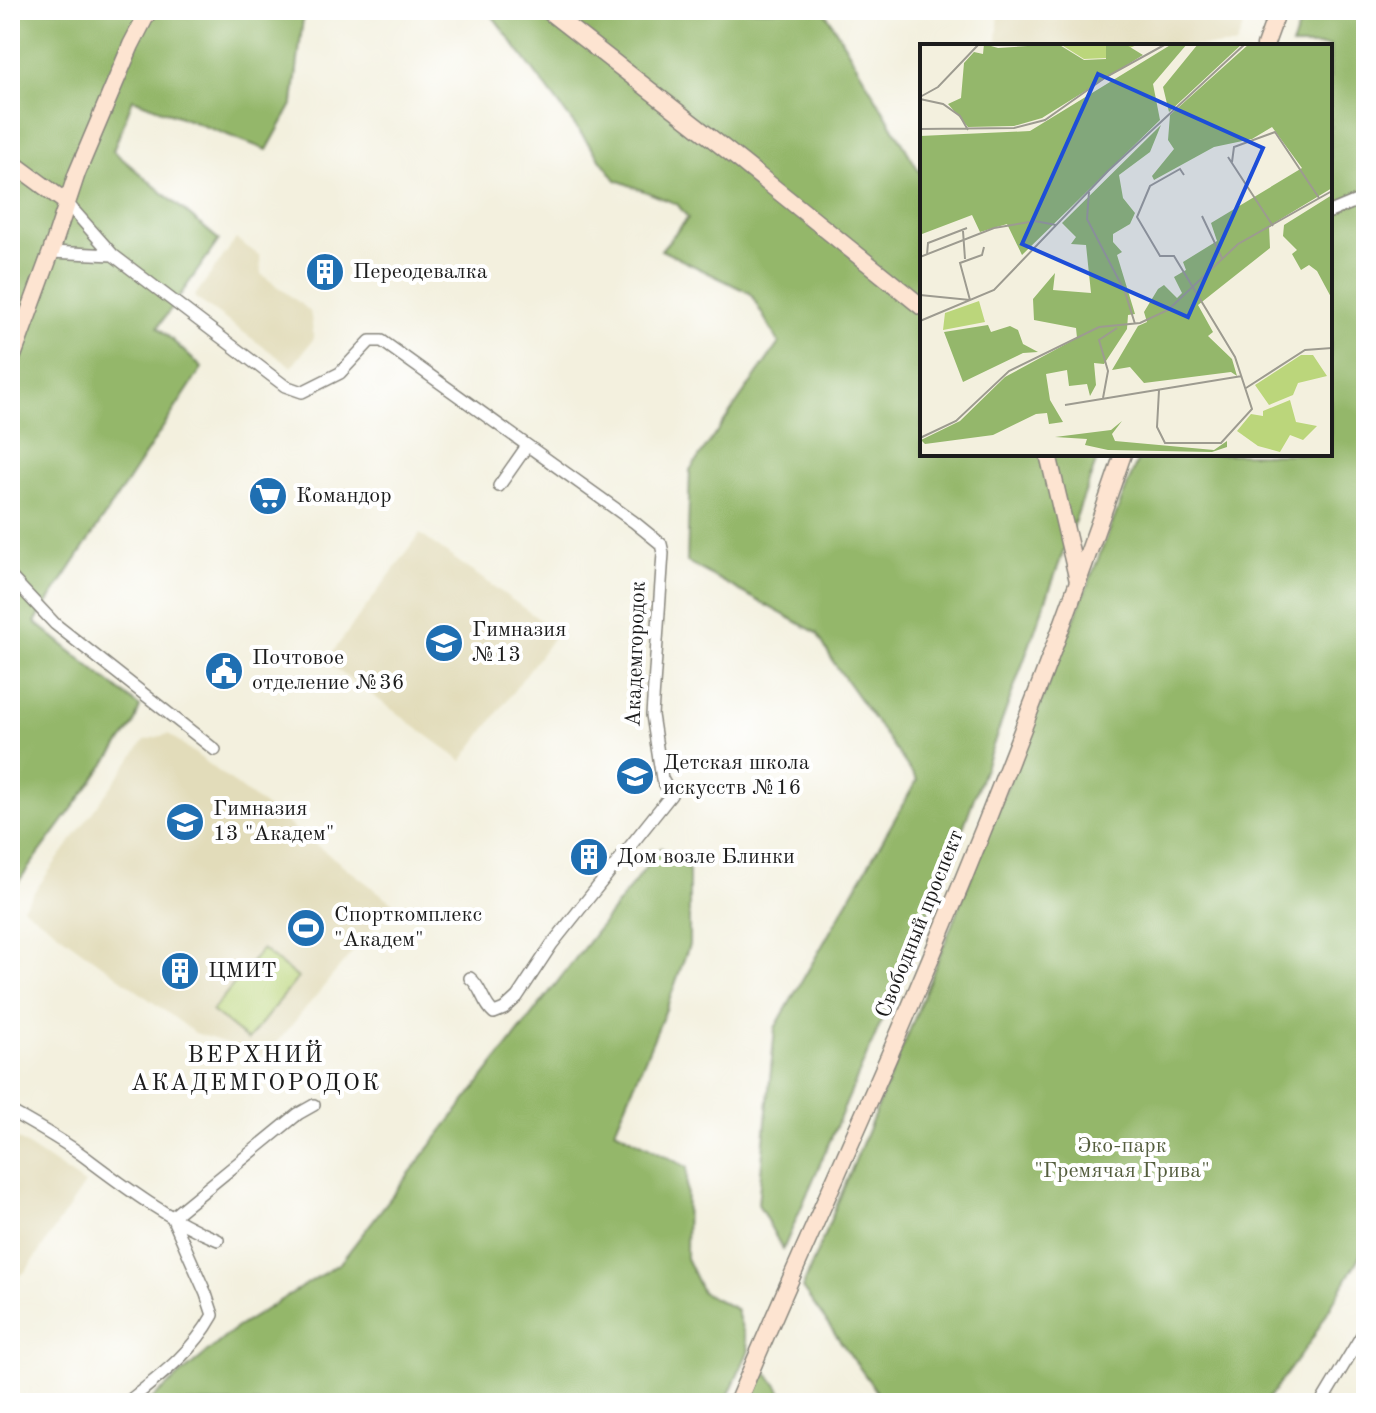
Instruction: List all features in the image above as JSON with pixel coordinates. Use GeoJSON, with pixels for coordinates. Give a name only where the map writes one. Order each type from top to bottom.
{"type":"FeatureCollection","features":[{"type":"Feature","properties":{"kind":"main road"},"geometry":{"type":"LineString","coordinates":[[10,364],[95,128],[149,10]]}},
{"type":"Feature","properties":{"kind":"main road"},"geometry":{"type":"LineString","coordinates":[[547,10],[920,305]]}},
{"type":"Feature","properties":{"kind":"main road"},"geometry":{"type":"LineString","coordinates":[[1266,44],[1278,10]]}},
{"type":"Feature","properties":{"kind":"main road","name":"Академгородок"},"geometry":{"type":"LineString","coordinates":[[10,161],[67,203]]}},
{"type":"Feature","properties":{"kind":"main road"},"geometry":{"type":"LineString","coordinates":[[1048,456],[1079,583]]}},
{"type":"Feature","properties":{"kind":"main road","name":"Свободный проспект"},"geometry":{"type":"LineString","coordinates":[[737,1403],[896,1041],[1006,772],[1079,583],[1122,456]]}},
{"type":"Feature","properties":{"kind":"street"},"geometry":{"type":"LineString","coordinates":[[1332,211],[1366,197]]}},
{"type":"Feature","properties":{"kind":"street","name":"Академгородок"},"geometry":{"type":"LineString","coordinates":[[67,203],[113,255],[285,386],[302,392],[340,373],[370,341],[382,341],[661,544],[663,553],[652,715],[662,779],[671,795],[552,944],[511,1004],[494,1013],[470,978]]}},
{"type":"Feature","properties":{"kind":"street"},"geometry":{"type":"LineString","coordinates":[[51,252],[113,255]]}},
{"type":"Feature","properties":{"kind":"street"},"geometry":{"type":"LineString","coordinates":[[499,486],[527,446]]}},
{"type":"Feature","properties":{"kind":"street"},"geometry":{"type":"LineString","coordinates":[[10,576],[55,624],[215,750]]}},
{"type":"Feature","properties":{"kind":"street"},"geometry":{"type":"LineString","coordinates":[[172,1217],[298,1114],[314,1105]]}},
{"type":"Feature","properties":{"kind":"street"},"geometry":{"type":"LineString","coordinates":[[10,1111],[84,1156],[190,1229],[218,1240]]}},
{"type":"Feature","properties":{"kind":"street"},"geometry":{"type":"LineString","coordinates":[[126,1403],[181,1359],[213,1315],[172,1217]]}},
{"type":"Feature","properties":{"kind":"street"},"geometry":{"type":"LineString","coordinates":[[1321,1403],[1366,1328]]}},
{"type":"Feature","properties":{"kind":"shaded area"},"geometry":{"type":"Polygon","coordinates":[[[999,10],[1249,10],[1237,44],[997,44],[999,10]]]}},
{"type":"Feature","properties":{"kind":"shaded area"},"geometry":{"type":"Polygon","coordinates":[[[236,239],[260,256],[261,274],[310,311],[314,338],[292,367],[194,297],[236,239]]]}},
{"type":"Feature","properties":{"kind":"shaded area","name":"Гимназия №13"},"geometry":{"type":"Polygon","coordinates":[[[420,534],[557,632],[462,761],[326,661],[420,534]]]}},
{"type":"Feature","properties":{"kind":"shaded area","name":"Гимназия 13 \"Академ\""},"geometry":{"type":"Polygon","coordinates":[[[169,734],[393,903],[266,1056],[195,1033],[23,907],[145,740],[169,734]]]}},
{"type":"Feature","properties":{"kind":"shaded area"},"geometry":{"type":"Polygon","coordinates":[[[10,1134],[85,1184],[26,1271],[10,1283],[10,1134]]]}},
{"type":"Feature","properties":{"kind":"green space"},"geometry":{"type":"Polygon","coordinates":[[[10,10],[304,10],[293,103],[267,150],[133,99],[113,151],[219,240],[158,327],[202,368],[35,622],[140,707],[133,726],[10,893],[10,10]]]}},
{"type":"Feature","properties":{"kind":"green space"},"geometry":{"type":"Polygon","coordinates":[[[488,10],[824,10],[920,173],[920,456],[1098,456],[955,850],[783,1250],[758,1204],[775,1028],[917,780],[834,663],[817,633],[687,562],[690,470],[779,343],[750,293],[661,250],[688,218],[677,204],[616,180],[488,10]]]}},
{"type":"Feature","properties":{"kind":"green space","name":"Эко-парк \"Гремячая Грива\""},"geometry":{"type":"Polygon","coordinates":[[[1305,10],[1366,10],[1366,1245],[1312,1339],[1265,1403],[885,1403],[802,1288],[911,1027],[1139,456],[1332,456],[1332,44],[1293,44],[1305,10]]]}},
{"type":"Feature","properties":{"kind":"green space"},"geometry":{"type":"Polygon","coordinates":[[[661,848],[689,870],[689,945],[667,1007],[615,1130],[687,1167],[686,1258],[702,1292],[736,1309],[749,1350],[725,1403],[147,1403],[236,1328],[340,1263],[661,848]]]}},
{"type":"Feature","properties":{"kind":"green space"},"geometry":{"type":"Polygon","coordinates":[[[262,949],[298,978],[248,1040],[212,1011],[262,949]]]}},
{"type":"Feature","properties":{"kind":"green space"},"geometry":{"type":"Polygon","coordinates":[[[764,1369],[790,1403],[749,1403],[764,1369]]]}},
{"type":"Feature","properties":{"kind":"place","name":"Переодевалка"},"geometry":{"type":"Point","coordinates":[325,272]}},
{"type":"Feature","properties":{"kind":"place","name":"Командор"},"geometry":{"type":"Point","coordinates":[268,496]}},
{"type":"Feature","properties":{"kind":"place","name":"Гимназия №13"},"geometry":{"type":"Point","coordinates":[444,643]}},
{"type":"Feature","properties":{"kind":"place","name":"Почтовое отделение №36"},"geometry":{"type":"Point","coordinates":[224,671]}},
{"type":"Feature","properties":{"kind":"place","name":"Детская школа искусств №16"},"geometry":{"type":"Point","coordinates":[635,776]}},
{"type":"Feature","properties":{"kind":"place","name":"Гимназия 13 \"Академ\""},"geometry":{"type":"Point","coordinates":[185,822]}},
{"type":"Feature","properties":{"kind":"place","name":"Дом возле Блинки"},"geometry":{"type":"Point","coordinates":[589,857]}},
{"type":"Feature","properties":{"kind":"place","name":"Спорткомплекс \"Академ\""},"geometry":{"type":"Point","coordinates":[306,928]}},
{"type":"Feature","properties":{"kind":"place","name":"ЦМИТ"},"geometry":{"type":"Point","coordinates":[180,971]}},
{"type":"Feature","properties":{"kind":"district","name":"ВЕРХНИЙ АКАДЕМГОРОДОК"},"geometry":{"type":"Point","coordinates":[256,1070]}}]}
